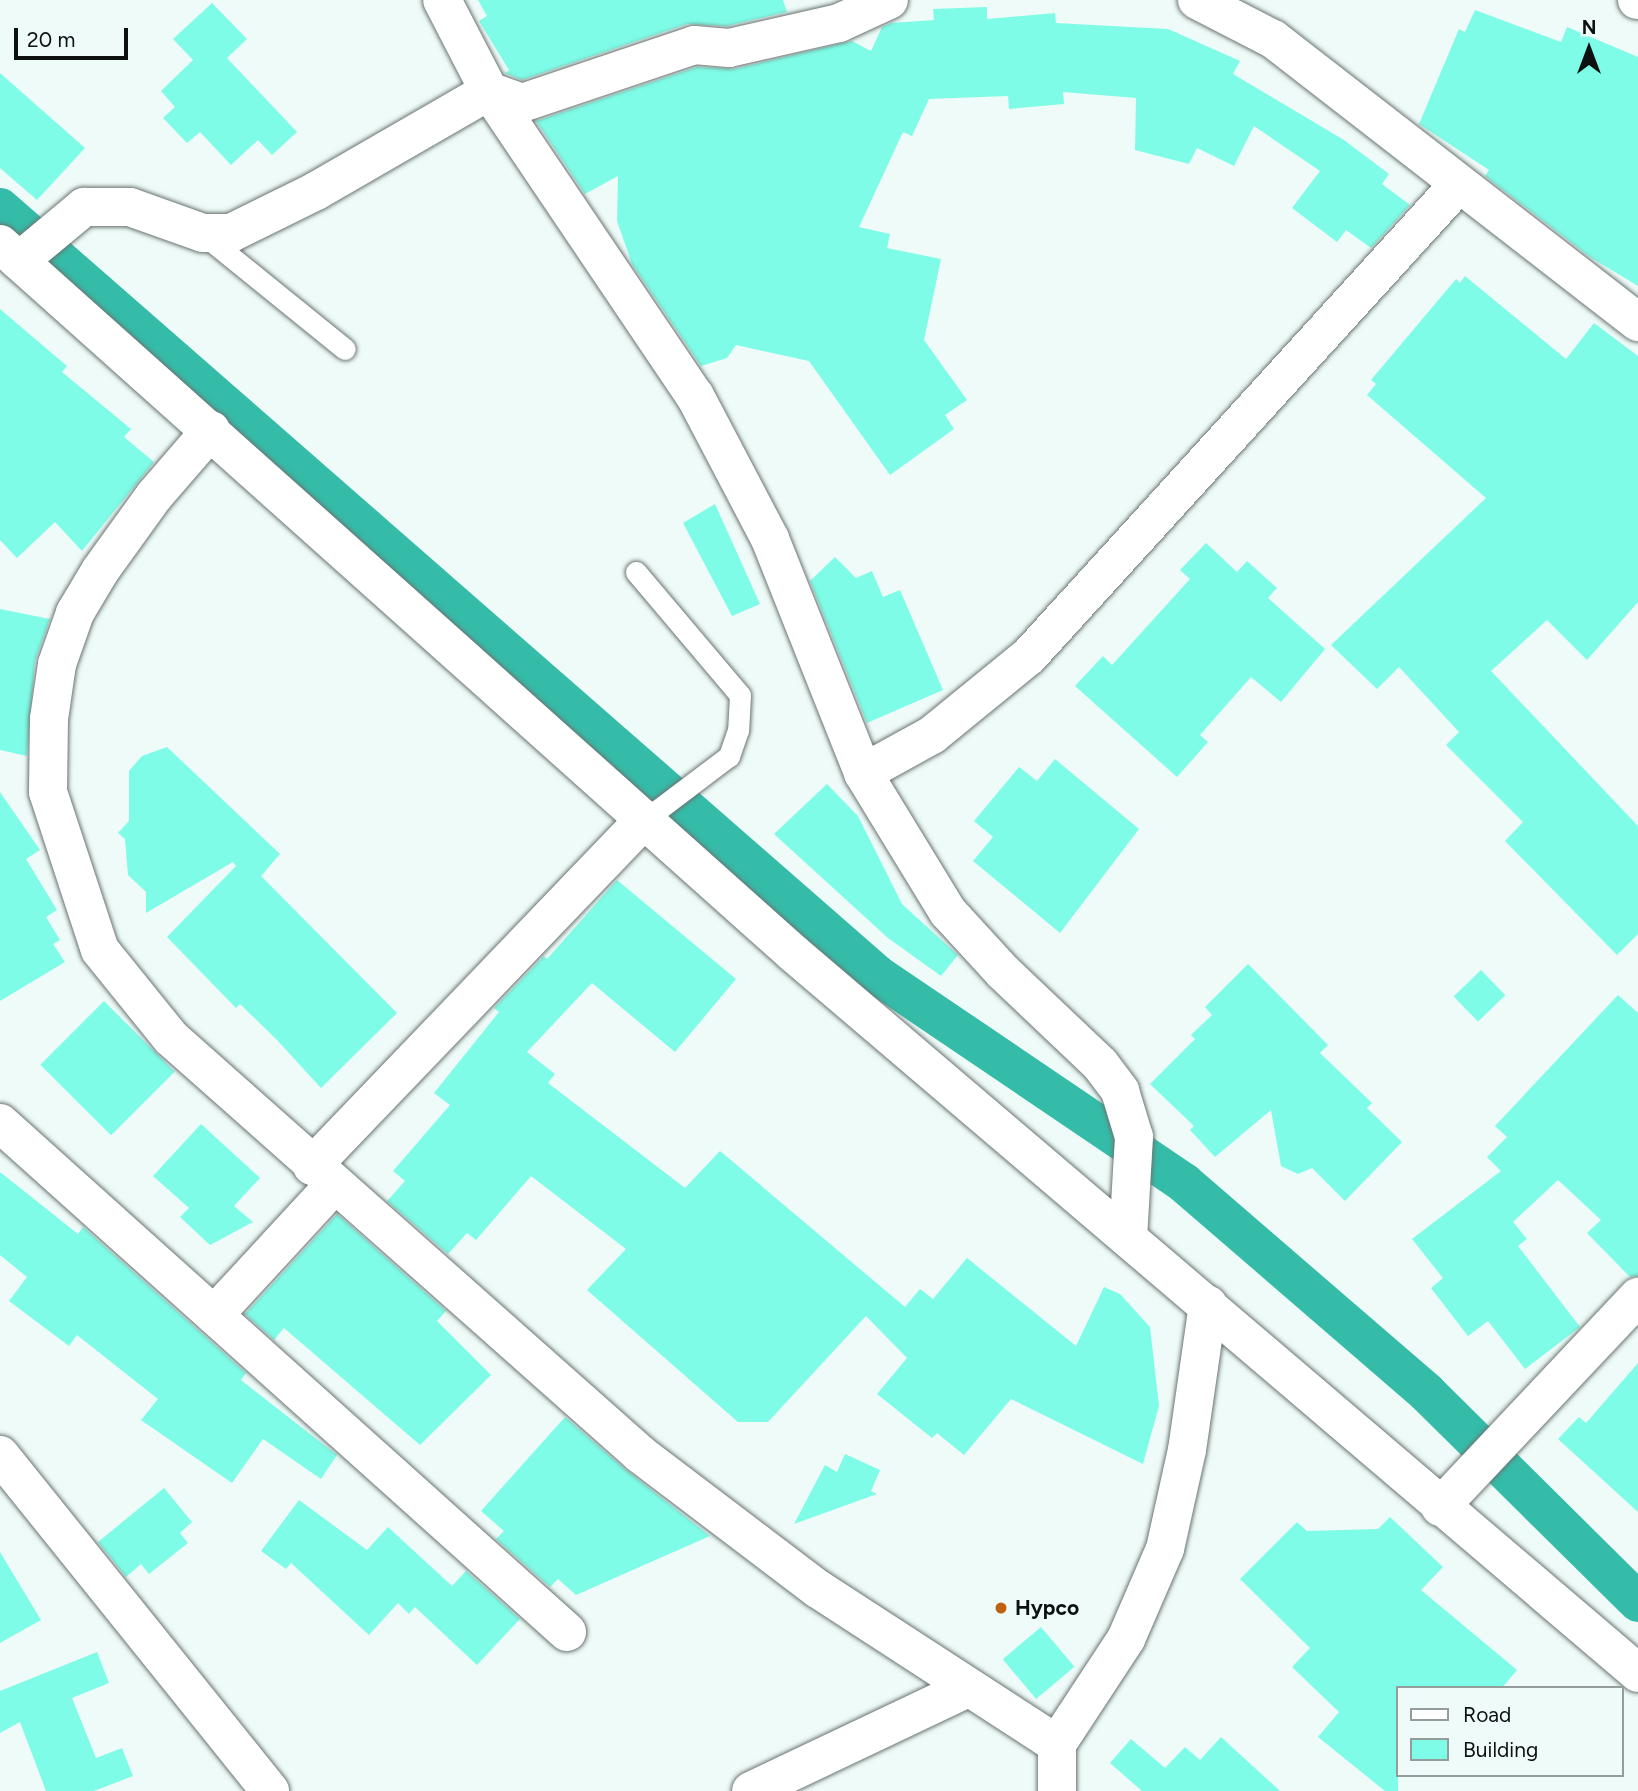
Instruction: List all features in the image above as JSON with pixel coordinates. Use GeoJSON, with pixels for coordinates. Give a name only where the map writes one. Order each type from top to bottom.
{"type":"FeatureCollection","features":[{"type":"Feature","properties":{"kind":"street"},"geometry":{"type":"LineString","coordinates":[[442,0],[489,91],[695,396],[770,540],[863,773],[948,912],[1003,972],[1100,1064],[1120,1091],[1134,1137],[1128,1238]]}},
{"type":"Feature","properties":{"kind":"street"},"geometry":{"type":"LineString","coordinates":[[888,0],[839,23],[729,48],[694,45],[522,103],[489,91],[253,225],[231,233],[203,233],[131,207],[83,207],[18,250],[211,430],[642,821],[1440,1507],[1638,1673]]}},
{"type":"Feature","properties":{"kind":"street"},"geometry":{"type":"LineString","coordinates":[[1197,0],[1273,39],[1638,322]]}},
{"type":"Feature","properties":{"kind":"street"},"geometry":{"type":"LineString","coordinates":[[863,773],[932,735],[1029,656],[1458,185]]}},
{"type":"Feature","properties":{"kind":"street"},"geometry":{"type":"LineString","coordinates":[[211,430],[154,496],[75,613],[57,664],[49,719],[48,792],[100,950],[171,1038],[323,1175],[722,1521],[968,1688],[1060,1776],[1165,1549],[1187,1450],[1208,1305]]}},
{"type":"Feature","properties":{"kind":"street"},"geometry":{"type":"LineString","coordinates":[[214,1315],[323,1175],[642,821]]}},
{"type":"Feature","properties":{"kind":"street"},"geometry":{"type":"LineString","coordinates":[[0,1123],[567,1632]]}},
{"type":"Feature","properties":{"kind":"street"},"geometry":{"type":"LineString","coordinates":[[1440,1507],[1638,1297]]}},
{"type":"Feature","properties":{"kind":"street"},"geometry":{"type":"LineString","coordinates":[[0,1455],[270,1791]]}},
{"type":"Feature","properties":{"kind":"street"},"geometry":{"type":"LineString","coordinates":[[751,1791],[968,1688]]}},
{"type":"Feature","properties":{"kind":"lane"},"geometry":{"type":"LineString","coordinates":[[203,233],[345,349]]}},
{"type":"Feature","properties":{"kind":"lane"},"geometry":{"type":"LineString","coordinates":[[636,572],[740,695],[738,730],[729,756],[642,821]]}},
{"type":"Feature","properties":{"kind":"building"},"geometry":{"type":"Polygon","coordinates":[[[478,0],[783,0],[787,12],[727,26],[687,24],[522,80],[505,73],[509,70],[479,21],[487,16],[478,0]]]}},
{"type":"Feature","properties":{"kind":"building"},"geometry":{"type":"Polygon","coordinates":[[[212,3],[247,39],[227,58],[297,132],[272,155],[258,140],[231,165],[200,132],[187,143],[163,118],[175,107],[161,91],[193,60],[173,39],[212,3]]]}},
{"type":"Feature","properties":{"kind":"building"},"geometry":{"type":"Polygon","coordinates":[[[987,7],[987,19],[1055,13],[1056,23],[1168,29],[1240,61],[1233,74],[1344,140],[1389,174],[1382,184],[1410,205],[1371,248],[1346,230],[1337,242],[1292,208],[1320,171],[1254,126],[1234,166],[1197,148],[1189,164],[1135,150],[1136,98],[1063,92],[1064,104],[1009,109],[1008,96],[929,99],[912,136],[903,132],[859,227],[890,234],[887,248],[941,259],[924,340],[967,400],[945,415],[954,429],[890,475],[809,361],[736,345],[727,358],[701,366],[632,264],[617,221],[618,176],[585,194],[536,121],[697,67],[734,69],[852,41],[871,51],[882,27],[891,23],[934,20],[933,9],[987,7]]]}},
{"type":"Feature","properties":{"kind":"building"},"geometry":{"type":"Polygon","coordinates":[[[1475,10],[1561,42],[1567,27],[1638,57],[1638,286],[1590,257],[1485,176],[1489,170],[1419,124],[1459,29],[1465,32],[1475,10]]]}},
{"type":"Feature","properties":{"kind":"building"},"geometry":{"type":"Polygon","coordinates":[[[0,73],[85,148],[37,200],[0,168],[0,73]]]}},
{"type":"Feature","properties":{"kind":"building"},"geometry":{"type":"Polygon","coordinates":[[[1465,276],[1566,359],[1594,323],[1638,356],[1638,602],[1587,660],[1547,620],[1491,671],[1638,826],[1638,934],[1617,955],[1505,841],[1523,822],[1446,745],[1459,732],[1399,667],[1377,689],[1331,645],[1486,498],[1367,395],[1376,384],[1371,380],[1456,279],[1460,283],[1465,276]]]}},
{"type":"Feature","properties":{"kind":"building"},"geometry":{"type":"Polygon","coordinates":[[[0,309],[67,366],[62,372],[131,429],[124,437],[154,462],[82,551],[55,522],[17,558],[0,540],[0,309]]]}},
{"type":"Feature","properties":{"kind":"building"},"geometry":{"type":"Polygon","coordinates":[[[715,504],[760,604],[732,616],[683,523],[715,504]]]}},
{"type":"Feature","properties":{"kind":"building"},"geometry":{"type":"Polygon","coordinates":[[[1206,543],[1237,572],[1247,561],[1277,588],[1268,598],[1325,649],[1281,702],[1251,677],[1200,735],[1208,742],[1177,777],[1075,686],[1103,656],[1112,665],[1190,579],[1180,570],[1206,543]]]}},
{"type":"Feature","properties":{"kind":"building"},"geometry":{"type":"Polygon","coordinates":[[[835,557],[856,578],[872,571],[883,597],[900,590],[943,690],[867,723],[810,581],[835,557]]]}},
{"type":"Feature","properties":{"kind":"building"},"geometry":{"type":"Polygon","coordinates":[[[0,609],[50,619],[35,661],[27,756],[0,750],[0,609]]]}},
{"type":"Feature","properties":{"kind":"building"},"geometry":{"type":"Polygon","coordinates":[[[167,747],[280,854],[261,876],[397,1013],[321,1088],[277,1040],[240,1004],[236,1008],[167,937],[236,866],[233,862],[146,913],[146,892],[128,875],[125,839],[118,833],[129,821],[129,771],[142,756],[167,747]]]}},
{"type":"Feature","properties":{"kind":"building"},"geometry":{"type":"Polygon","coordinates":[[[1055,759],[1139,829],[1060,933],[973,861],[993,837],[974,821],[1019,767],[1037,781],[1055,759]]]}},
{"type":"Feature","properties":{"kind":"building"},"geometry":{"type":"Polygon","coordinates":[[[827,784],[858,816],[902,904],[958,955],[941,976],[888,938],[774,834],[827,784]]]}},
{"type":"Feature","properties":{"kind":"building"},"geometry":{"type":"Polygon","coordinates":[[[0,792],[40,850],[26,859],[57,910],[46,917],[60,940],[53,944],[65,962],[0,1001],[0,792]]]}},
{"type":"Feature","properties":{"kind":"building"},"geometry":{"type":"Polygon","coordinates":[[[617,880],[736,979],[675,1052],[592,983],[527,1052],[555,1074],[548,1083],[685,1188],[720,1151],[905,1307],[920,1289],[933,1299],[967,1258],[1076,1346],[1104,1287],[1120,1294],[1150,1327],[1159,1406],[1143,1464],[1011,1399],[964,1455],[937,1433],[932,1438],[877,1394],[907,1358],[866,1316],[768,1422],[738,1422],[587,1290],[626,1249],[531,1176],[476,1240],[467,1233],[448,1254],[387,1201],[405,1181],[393,1171],[450,1105],[434,1093],[499,1012],[494,1008],[544,956],[547,959],[617,880]]]}},
{"type":"Feature","properties":{"kind":"building"},"geometry":{"type":"Polygon","coordinates":[[[1248,964],[1328,1045],[1320,1053],[1372,1103],[1367,1108],[1402,1142],[1345,1201],[1312,1168],[1298,1174],[1281,1166],[1271,1110],[1215,1157],[1190,1130],[1194,1126],[1150,1084],[1195,1039],[1191,1035],[1212,1015],[1205,1007],[1248,964]]]}},
{"type":"Feature","properties":{"kind":"building"},"geometry":{"type":"Polygon","coordinates":[[[1481,970],[1505,995],[1478,1022],[1454,996],[1481,970]]]}},
{"type":"Feature","properties":{"kind":"building"},"geometry":{"type":"Polygon","coordinates":[[[1618,995],[1638,1013],[1638,1276],[1630,1277],[1587,1233],[1601,1220],[1558,1180],[1513,1222],[1527,1239],[1518,1246],[1580,1327],[1525,1369],[1488,1321],[1468,1336],[1431,1288],[1443,1278],[1412,1239],[1501,1171],[1487,1157],[1507,1137],[1495,1126],[1618,995]]]}},
{"type":"Feature","properties":{"kind":"building"},"geometry":{"type":"Polygon","coordinates":[[[104,1001],[175,1072],[111,1135],[40,1065],[104,1001]]]}},
{"type":"Feature","properties":{"kind":"building"},"geometry":{"type":"Polygon","coordinates":[[[201,1124],[260,1178],[234,1206],[253,1222],[210,1245],[180,1217],[189,1208],[153,1176],[201,1124]]]}},
{"type":"Feature","properties":{"kind":"building"},"geometry":{"type":"Polygon","coordinates":[[[0,1172],[78,1234],[83,1227],[246,1373],[241,1380],[337,1455],[321,1479],[263,1439],[232,1483],[141,1420],[158,1399],[77,1335],[69,1346],[9,1301],[27,1277],[0,1255],[0,1172]]]}},
{"type":"Feature","properties":{"kind":"building"},"geometry":{"type":"Polygon","coordinates":[[[337,1214],[446,1311],[437,1321],[491,1375],[420,1445],[284,1328],[274,1340],[245,1314],[337,1214]]]}},
{"type":"Feature","properties":{"kind":"building"},"geometry":{"type":"Polygon","coordinates":[[[1638,1363],[1638,1512],[1558,1439],[1579,1417],[1586,1423],[1638,1363]]]}},
{"type":"Feature","properties":{"kind":"building"},"geometry":{"type":"Polygon","coordinates":[[[565,1417],[626,1470],[710,1536],[576,1595],[558,1579],[550,1587],[496,1539],[504,1531],[481,1511],[565,1417]]]}},
{"type":"Feature","properties":{"kind":"building"},"geometry":{"type":"Polygon","coordinates":[[[845,1454],[880,1470],[871,1491],[877,1494],[794,1524],[825,1465],[837,1472],[845,1454]]]}},
{"type":"Feature","properties":{"kind":"building"},"geometry":{"type":"Polygon","coordinates":[[[164,1488],[192,1522],[180,1533],[188,1543],[149,1574],[141,1564],[126,1577],[98,1542],[164,1488]]]}},
{"type":"Feature","properties":{"kind":"building"},"geometry":{"type":"Polygon","coordinates":[[[299,1500],[367,1550],[388,1527],[452,1586],[466,1571],[520,1619],[477,1665],[415,1607],[409,1614],[398,1603],[369,1635],[291,1563],[286,1569],[261,1551],[299,1500]]]}},
{"type":"Feature","properties":{"kind":"building"},"geometry":{"type":"Polygon","coordinates":[[[1390,1517],[1443,1567],[1421,1590],[1517,1670],[1504,1686],[1396,1686],[1398,1791],[1385,1791],[1318,1737],[1339,1712],[1292,1667],[1310,1648],[1240,1579],[1297,1522],[1307,1531],[1378,1529],[1390,1517]]]}},
{"type":"Feature","properties":{"kind":"building"},"geometry":{"type":"Polygon","coordinates":[[[0,1552],[41,1620],[0,1643],[0,1552]]]}},
{"type":"Feature","properties":{"kind":"building"},"geometry":{"type":"Polygon","coordinates":[[[1041,1627],[1074,1667],[1036,1699],[1003,1659],[1041,1627]]]}},
{"type":"Feature","properties":{"kind":"building"},"geometry":{"type":"Polygon","coordinates":[[[97,1652],[109,1683],[72,1698],[96,1758],[122,1748],[133,1776],[94,1791],[46,1791],[20,1722],[0,1733],[0,1691],[97,1652]]]}},
{"type":"Feature","properties":{"kind":"building"},"geometry":{"type":"Polygon","coordinates":[[[1221,1737],[1280,1791],[1142,1791],[1110,1763],[1131,1739],[1165,1768],[1185,1747],[1200,1760],[1221,1737]]]}},
{"type":"Feature","properties":{"kind":"waterway"},"geometry":{"type":"LineString","coordinates":[[0,208],[877,975],[1184,1183],[1427,1393],[1638,1602]]}},
{"type":"Feature","properties":{"kind":"place","name":"Hypco"},"geometry":{"type":"Point","coordinates":[1001,1608]}}]}
